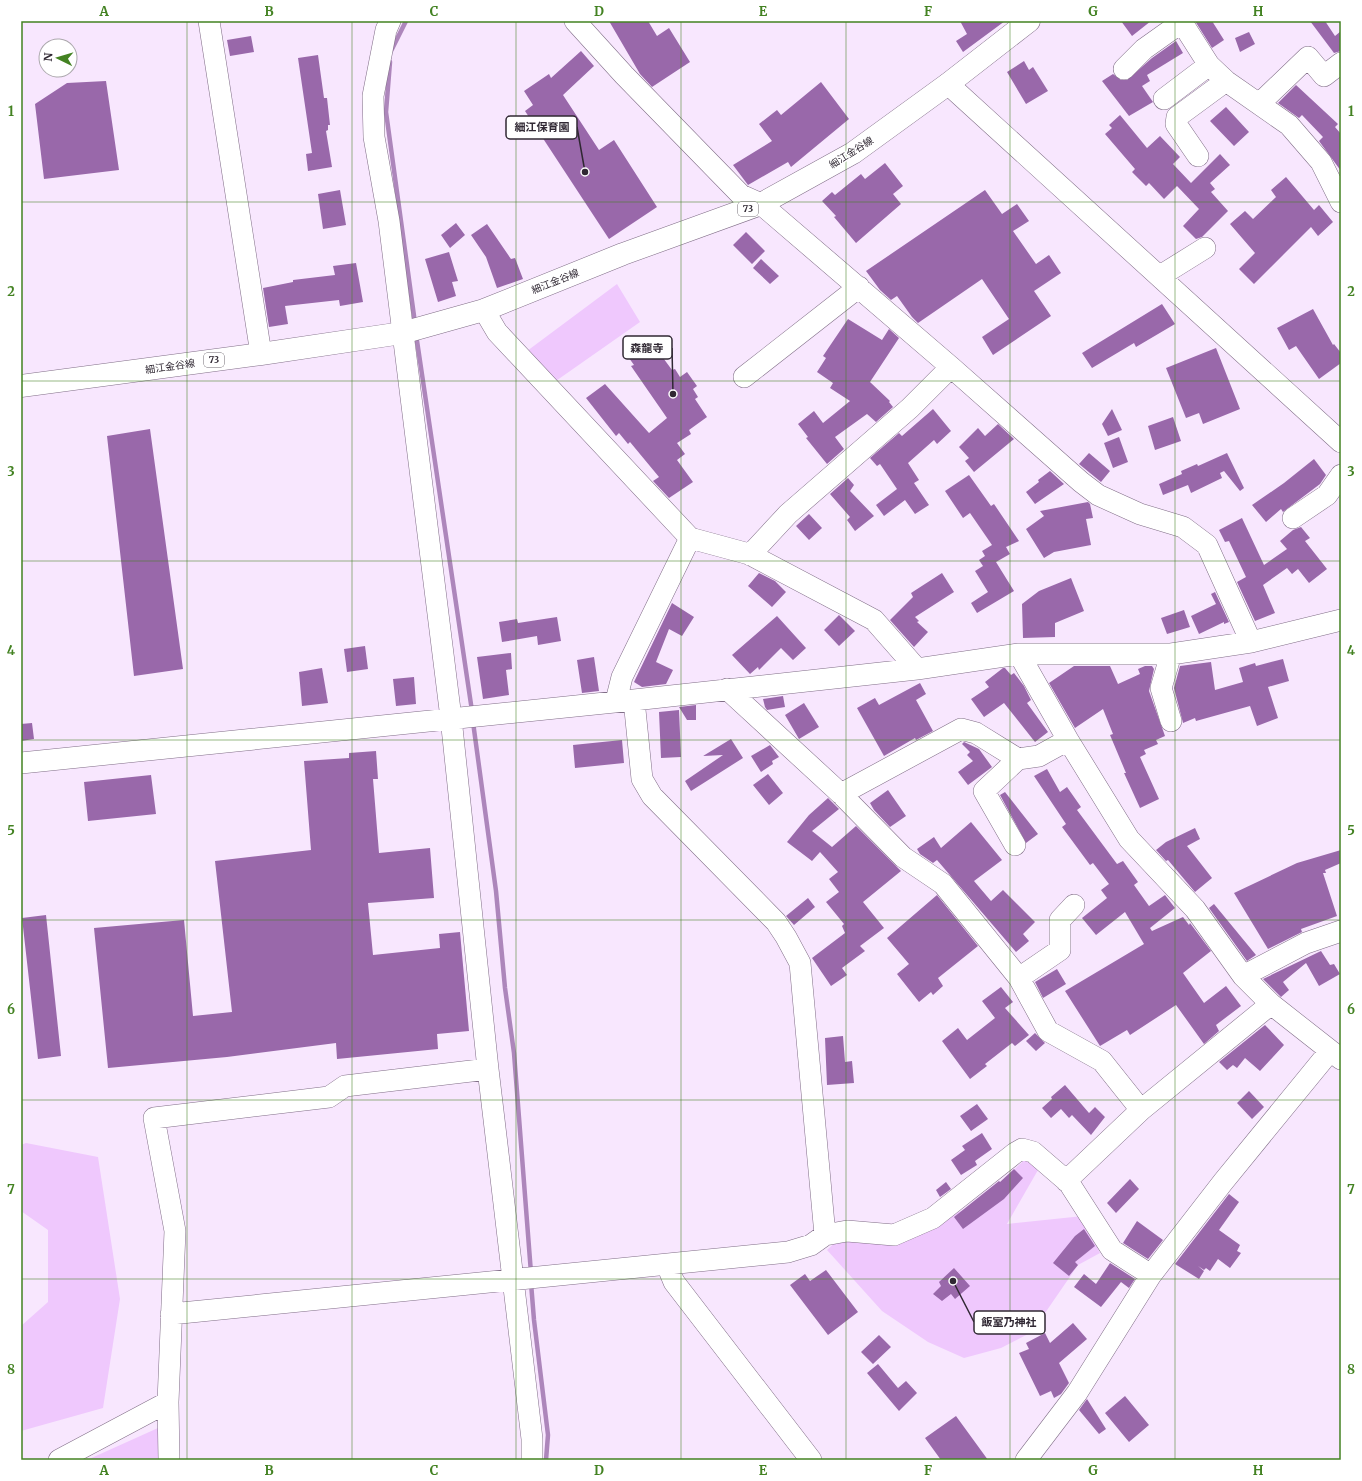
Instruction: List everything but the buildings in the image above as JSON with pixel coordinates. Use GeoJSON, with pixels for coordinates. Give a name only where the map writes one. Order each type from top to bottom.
{"type":"FeatureCollection","features":[{"type":"Feature","properties":{"kind":"main road","name":"細江金谷線"},"geometry":{"type":"LineString","coordinates":[[21,386],[261,354],[404,332],[484,310],[623,254],[761,204],[854,153],[948,84],[1029,21]]}},
{"type":"Feature","properties":{"kind":"street"},"geometry":{"type":"LineString","coordinates":[[209,21],[261,354]]}},
{"type":"Feature","properties":{"kind":"street"},"geometry":{"type":"LineString","coordinates":[[390,21],[386,30],[372,96],[374,137],[389,221],[457,717],[488,1069],[516,1278],[532,1439],[532,1460]]}},
{"type":"Feature","properties":{"kind":"street"},"geometry":{"type":"LineString","coordinates":[[575,21],[624,75],[741,195],[761,204],[951,366],[1080,482],[1098,495],[1140,514],[1184,527],[1207,545],[1251,642]]}},
{"type":"Feature","properties":{"kind":"street"},"geometry":{"type":"LineString","coordinates":[[1124,69],[1144,49],[1181,22],[1209,66],[1226,82],[1289,125],[1322,162],[1341,202]]}},
{"type":"Feature","properties":{"kind":"street"},"geometry":{"type":"LineString","coordinates":[[1259,104],[1308,57],[1324,76],[1341,63]]}},
{"type":"Feature","properties":{"kind":"street"},"geometry":{"type":"LineString","coordinates":[[1164,99],[1209,66]]}},
{"type":"Feature","properties":{"kind":"street"},"geometry":{"type":"LineString","coordinates":[[1198,156],[1176,124],[1177,117],[1226,82]]}},
{"type":"Feature","properties":{"kind":"street"},"geometry":{"type":"LineString","coordinates":[[948,84],[1341,442]]}},
{"type":"Feature","properties":{"kind":"street"},"geometry":{"type":"LineString","coordinates":[[1160,276],[1205,248]]}},
{"type":"Feature","properties":{"kind":"street"},"geometry":{"type":"LineString","coordinates":[[744,377],[859,287]]}},
{"type":"Feature","properties":{"kind":"street"},"geometry":{"type":"LineString","coordinates":[[484,310],[497,332],[690,538],[750,555],[874,620],[917,668]]}},
{"type":"Feature","properties":{"kind":"street"},"geometry":{"type":"LineString","coordinates":[[750,555],[788,514],[910,408],[951,366]]}},
{"type":"Feature","properties":{"kind":"street"},"geometry":{"type":"LineString","coordinates":[[1293,518],[1327,495],[1341,475]]}},
{"type":"Feature","properties":{"kind":"street"},"geometry":{"type":"LineString","coordinates":[[690,538],[622,677],[625,700],[642,779],[652,796],[776,922],[800,963],[825,1235]]}},
{"type":"Feature","properties":{"kind":"street"},"geometry":{"type":"LineString","coordinates":[[21,764],[727,689],[917,668],[1019,654],[1171,654],[1251,642],[1341,620]]}},
{"type":"Feature","properties":{"kind":"street"},"geometry":{"type":"LineString","coordinates":[[1019,654],[1068,740],[1129,839],[1195,909],[1244,976],[1271,1004],[1335,1055],[1222,1182],[1151,1275],[1077,1393],[1026,1460]]}},
{"type":"Feature","properties":{"kind":"street"},"geometry":{"type":"LineString","coordinates":[[1171,654],[1161,688],[1171,721]]}},
{"type":"Feature","properties":{"kind":"street"},"geometry":{"type":"LineString","coordinates":[[727,689],[841,794],[903,857],[943,884],[1019,978],[1048,1031],[1102,1061],[1141,1110]]}},
{"type":"Feature","properties":{"kind":"street"},"geometry":{"type":"LineString","coordinates":[[841,794],[961,729],[976,733],[1018,759]]}},
{"type":"Feature","properties":{"kind":"street"},"geometry":{"type":"LineString","coordinates":[[1015,845],[984,791],[1018,759],[1039,756],[1068,740]]}},
{"type":"Feature","properties":{"kind":"street"},"geometry":{"type":"LineString","coordinates":[[1019,978],[1060,950],[1060,920],[1074,905]]}},
{"type":"Feature","properties":{"kind":"street"},"geometry":{"type":"LineString","coordinates":[[1244,976],[1306,942],[1341,931]]}},
{"type":"Feature","properties":{"kind":"street"},"geometry":{"type":"LineString","coordinates":[[1066,1180],[1141,1110],[1271,1004]]}},
{"type":"Feature","properties":{"kind":"street"},"geometry":{"type":"LineString","coordinates":[[168,1460],[168,1402],[175,1230],[154,1118],[329,1097],[345,1086],[488,1069]]}},
{"type":"Feature","properties":{"kind":"street"},"geometry":{"type":"LineString","coordinates":[[171,1314],[516,1278],[667,1265],[788,1252],[811,1245],[825,1235],[847,1231],[894,1235],[933,1218],[1022,1149],[1033,1152],[1066,1180],[1112,1250],[1151,1275]]}},
{"type":"Feature","properties":{"kind":"street"},"geometry":{"type":"LineString","coordinates":[[667,1265],[674,1282],[811,1460]]}},
{"type":"Feature","properties":{"kind":"street"},"geometry":{"type":"LineString","coordinates":[[59,1460],[168,1402]]}},
{"type":"Feature","properties":{"kind":"shaded area"},"geometry":{"type":"Polygon","coordinates":[[[617,284],[640,322],[553,383],[523,354],[617,284]]]}},
{"type":"Feature","properties":{"kind":"shaded area"},"geometry":{"type":"Polygon","coordinates":[[[26,1143],[98,1157],[120,1299],[103,1408],[21,1431],[21,1326],[48,1302],[48,1230],[21,1211],[21,1145],[26,1143]]]}},
{"type":"Feature","properties":{"kind":"shaded area"},"geometry":{"type":"Polygon","coordinates":[[[1033,1152],[1038,1170],[1007,1224],[1083,1216],[1100,1253],[1078,1265],[1032,1332],[1001,1348],[964,1358],[928,1342],[882,1311],[827,1250],[847,1231],[914,1226],[974,1207],[1033,1152]]]}},
{"type":"Feature","properties":{"kind":"shaded area"},"geometry":{"type":"Polygon","coordinates":[[[158,1428],[158,1460],[87,1460],[158,1428]]]}},
{"type":"Feature","properties":{"kind":"waterway"},"geometry":{"type":"LineString","coordinates":[[391,51],[406,21]]}},
{"type":"Feature","properties":{"kind":"waterway"},"geometry":{"type":"LineString","coordinates":[[390,62],[386,112],[415,323]]}},
{"type":"Feature","properties":{"kind":"waterway"},"geometry":{"type":"LineString","coordinates":[[416,334],[472,711]]}},
{"type":"Feature","properties":{"kind":"waterway"},"geometry":{"type":"LineString","coordinates":[[473,722],[496,891],[505,988],[514,1053],[531,1273]]}},
{"type":"Feature","properties":{"kind":"waterway"},"geometry":{"type":"LineString","coordinates":[[531,1283],[548,1435],[546,1460]]}},
{"type":"Feature","properties":{"kind":"place","name":"細江保育園"},"geometry":{"type":"Point","coordinates":[585,172]}},
{"type":"Feature","properties":{"kind":"place","name":"森龍寺"},"geometry":{"type":"Point","coordinates":[673,394]}},
{"type":"Feature","properties":{"kind":"place","name":"飯室乃神社"},"geometry":{"type":"Point","coordinates":[953,1281]}}]}
